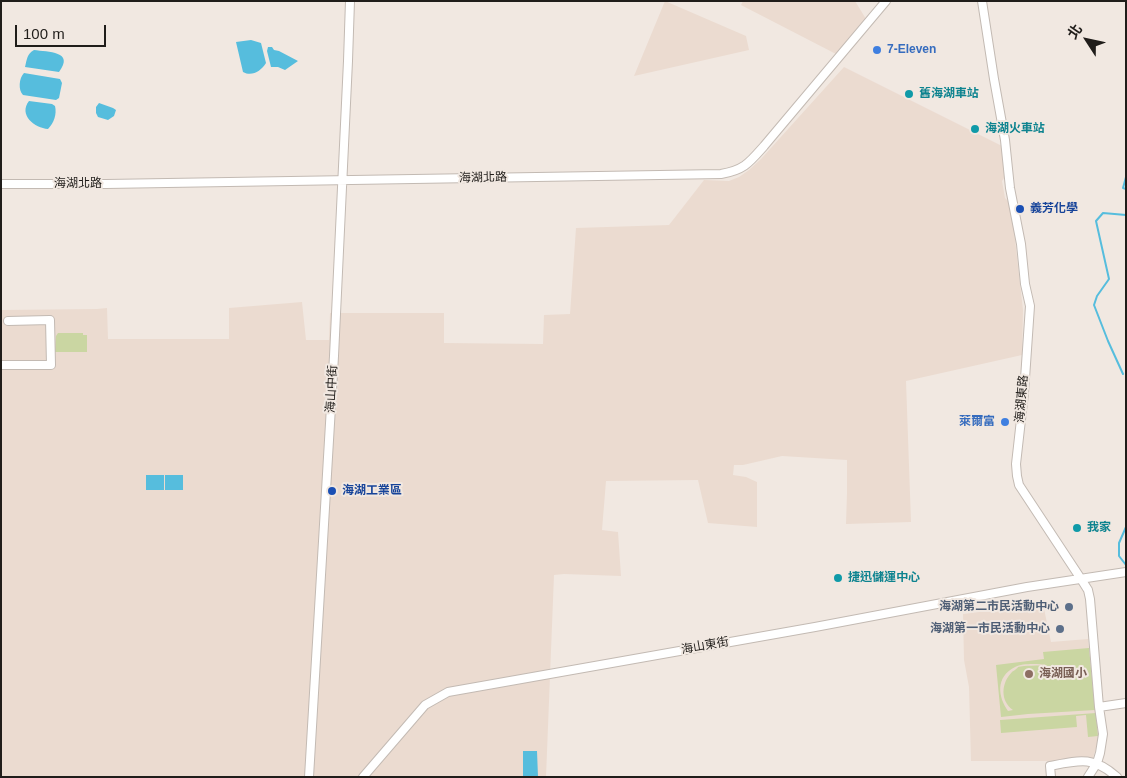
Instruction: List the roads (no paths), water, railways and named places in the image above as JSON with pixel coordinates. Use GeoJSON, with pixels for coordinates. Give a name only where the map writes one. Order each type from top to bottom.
{"type":"FeatureCollection","features":[{"type":"Feature","properties":{"kind":"street","name":"海山中街"},"geometry":{"type":"LineString","coordinates":[[309,777],[334,356],[350,1]]}},
{"type":"Feature","properties":{"kind":"street","name":"海湖北路"},"geometry":{"type":"LineString","coordinates":[[1,184],[721,174],[734,172],[747,165],[764,146],[886,1]]}},
{"type":"Feature","properties":{"kind":"street","name":"海湖東路"},"geometry":{"type":"LineString","coordinates":[[982,1],[1005,140],[1010,188],[1021,244],[1025,284],[1030,306],[1016,476],[1019,485],[1088,590],[1103,734],[1097,763],[1088,777]]}},
{"type":"Feature","properties":{"kind":"street"},"geometry":{"type":"LineString","coordinates":[[1,365],[51,365],[50,320],[8,321]]}},
{"type":"Feature","properties":{"kind":"street","name":"海山東街"},"geometry":{"type":"LineString","coordinates":[[363,777],[425,705],[448,692],[805,629],[1027,587],[1126,572]]}},
{"type":"Feature","properties":{"kind":"street"},"geometry":{"type":"LineString","coordinates":[[1099,707],[1126,703]]}},
{"type":"Feature","properties":{"kind":"street"},"geometry":{"type":"LineString","coordinates":[[1051,777],[1050,766],[1086,761],[1097,763],[1110,770],[1117,777]]}},
{"type":"Feature","properties":{"kind":"water"},"geometry":{"type":"Polygon","coordinates":[[[251,40],[261,43],[266,63],[259,71],[250,74],[243,72],[236,42],[251,40]]]}},
{"type":"Feature","properties":{"kind":"water"},"geometry":{"type":"Polygon","coordinates":[[[268,47],[272,47],[274,50],[298,61],[285,70],[271,67],[267,51],[268,47]]]}},
{"type":"Feature","properties":{"kind":"water"},"geometry":{"type":"Polygon","coordinates":[[[34,50],[52,52],[62,56],[64,60],[59,72],[25,67],[29,55],[34,50]]]}},
{"type":"Feature","properties":{"kind":"water"},"geometry":{"type":"Polygon","coordinates":[[[24,73],[60,79],[62,83],[59,98],[56,100],[23,95],[20,90],[20,84],[24,73]]]}},
{"type":"Feature","properties":{"kind":"water"},"geometry":{"type":"Polygon","coordinates":[[[29,101],[55,106],[56,112],[48,129],[33,123],[27,116],[26,106],[29,101]]]}},
{"type":"Feature","properties":{"kind":"water"},"geometry":{"type":"Polygon","coordinates":[[[99,103],[116,110],[114,116],[108,120],[98,117],[96,107],[99,103]]]}},
{"type":"Feature","properties":{"kind":"water"},"geometry":{"type":"Polygon","coordinates":[[[146,475],[164,475],[164,490],[146,490],[146,475]]]}},
{"type":"Feature","properties":{"kind":"water"},"geometry":{"type":"Polygon","coordinates":[[[165,475],[183,475],[183,490],[165,490],[165,475]]]}},
{"type":"Feature","properties":{"kind":"water"},"geometry":{"type":"Polygon","coordinates":[[[523,751],[537,751],[538,777],[523,777],[523,751]]]}},
{"type":"Feature","properties":{"kind":"waterway"},"geometry":{"type":"LineString","coordinates":[[1126,177],[1123,188],[1126,189]]}},
{"type":"Feature","properties":{"kind":"waterway"},"geometry":{"type":"LineString","coordinates":[[1123,374],[1094,305],[1097,296],[1109,279],[1096,221],[1103,213],[1126,215]]}},
{"type":"Feature","properties":{"kind":"waterway"},"geometry":{"type":"LineString","coordinates":[[1126,527],[1119,543],[1119,556],[1126,565]]}},
{"type":"Feature","properties":{"kind":"place","name":"7-Eleven"},"geometry":{"type":"Point","coordinates":[877,50]}},
{"type":"Feature","properties":{"kind":"place","name":"舊海湖車站"},"geometry":{"type":"Point","coordinates":[909,94]}},
{"type":"Feature","properties":{"kind":"place","name":"海湖火車站"},"geometry":{"type":"Point","coordinates":[975,129]}},
{"type":"Feature","properties":{"kind":"place","name":"義芳化學"},"geometry":{"type":"Point","coordinates":[1020,209]}},
{"type":"Feature","properties":{"kind":"place","name":"萊爾富"},"geometry":{"type":"Point","coordinates":[1005,422]}},
{"type":"Feature","properties":{"kind":"place","name":"海湖工業區"},"geometry":{"type":"Point","coordinates":[332,491]}},
{"type":"Feature","properties":{"kind":"place","name":"我家"},"geometry":{"type":"Point","coordinates":[1077,528]}},
{"type":"Feature","properties":{"kind":"place","name":"捷迅儲運中心"},"geometry":{"type":"Point","coordinates":[838,578]}},
{"type":"Feature","properties":{"kind":"place","name":"海湖第二市民活動中心"},"geometry":{"type":"Point","coordinates":[1069,607]}},
{"type":"Feature","properties":{"kind":"place","name":"海湖第一市民活動中心"},"geometry":{"type":"Point","coordinates":[1060,629]}},
{"type":"Feature","properties":{"kind":"place","name":"海湖國小"},"geometry":{"type":"Point","coordinates":[1029,674]}}]}
